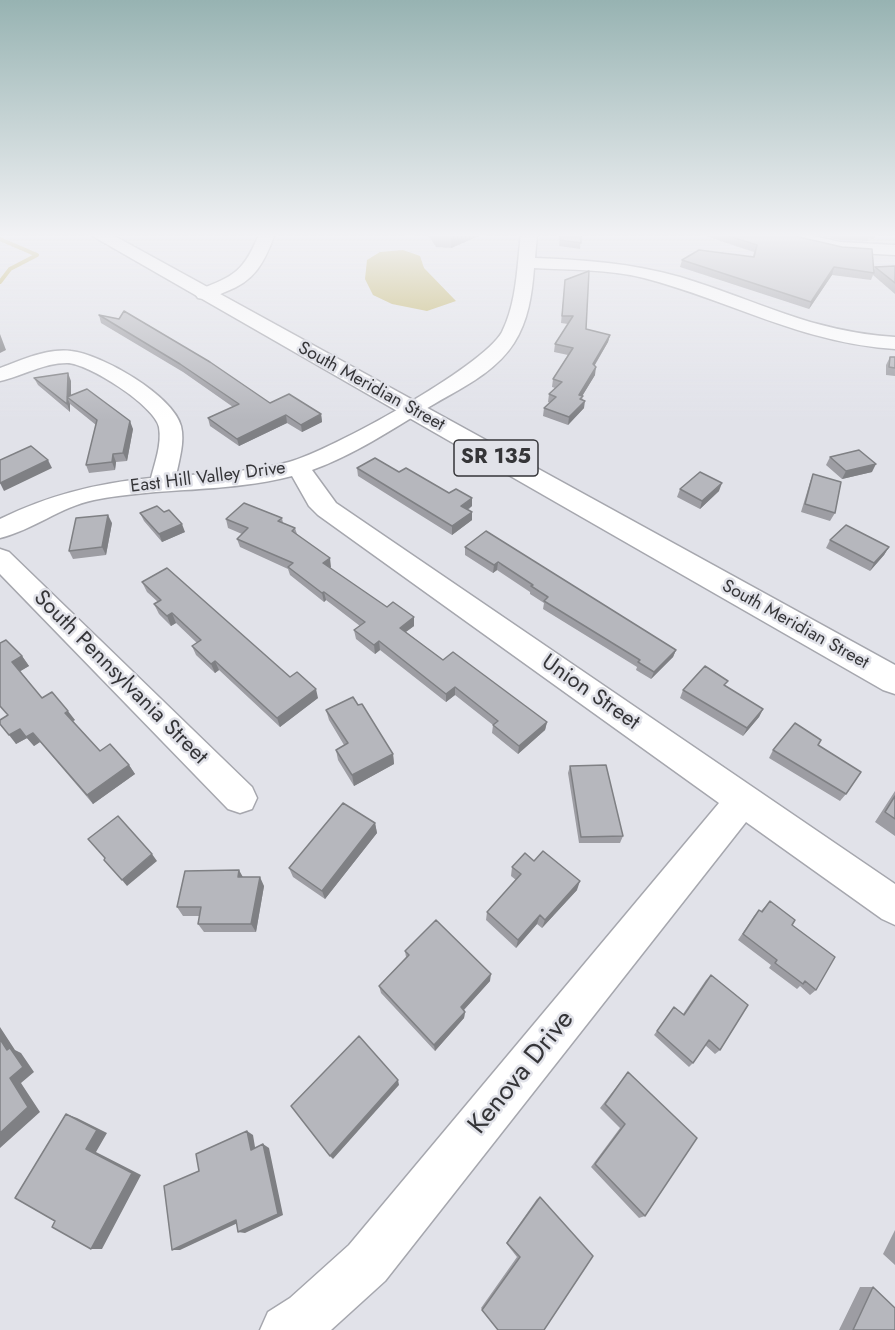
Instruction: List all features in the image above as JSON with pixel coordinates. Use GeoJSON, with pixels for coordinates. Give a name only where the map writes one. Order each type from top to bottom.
{"type":"FeatureCollection","features":[{"type":"Feature","properties":{"kind":"main road","name":"South Meridian Street"},"geometry":{"type":"LineString","coordinates":[[208,296],[895,681]]}},
{"type":"Feature","properties":{"kind":"street","name":"East Hill Valley Drive"},"geometry":{"type":"LineString","coordinates":[[0,530],[67,499],[109,490],[252,477],[298,467],[320,459],[410,409],[487,362],[510,334],[517,316],[520,296]]}},
{"type":"Feature","properties":{"kind":"street"},"geometry":{"type":"LineString","coordinates":[[711,296],[803,329],[844,339],[895,343]]}},
{"type":"Feature","properties":{"kind":"street"},"geometry":{"type":"LineString","coordinates":[[0,375],[33,362],[65,356],[86,359],[102,365],[159,408],[168,421],[171,434],[162,484]]}},
{"type":"Feature","properties":{"kind":"street","name":"Union Street"},"geometry":{"type":"LineString","coordinates":[[298,467],[318,500],[327,509],[895,906]]}},
{"type":"Feature","properties":{"kind":"street","name":"South Pennsylvania Street"},"geometry":{"type":"LineString","coordinates":[[0,558],[240,798]]}},
{"type":"Feature","properties":{"kind":"street","name":"Kenova Drive"},"geometry":{"type":"LineString","coordinates":[[286,1330],[308,1316],[367,1263],[743,800]]}},
{"type":"Feature","properties":{"kind":"shaded area"},"geometry":{"type":"Polygon","coordinates":[[[375,296],[451,296],[456,301],[427,311],[392,304],[375,296]]]}},
{"type":"Feature","properties":{"kind":"building"},"geometry":{"type":"Polygon","coordinates":[[[564,296],[588,296],[586,329],[610,335],[593,364],[596,367],[579,395],[583,396],[580,399],[585,401],[569,417],[544,408],[556,397],[549,394],[562,382],[553,379],[573,348],[555,344],[573,316],[562,316],[564,296]]]}},
{"type":"Feature","properties":{"kind":"building"},"geometry":{"type":"Polygon","coordinates":[[[793,296],[815,296],[811,302],[793,296]]]}},
{"type":"Feature","properties":{"kind":"building"},"geometry":{"type":"Polygon","coordinates":[[[124,311],[210,362],[270,403],[289,394],[321,414],[301,425],[286,415],[237,439],[208,418],[239,404],[180,364],[99,315],[119,319],[124,311]]]}},
{"type":"Feature","properties":{"kind":"building"},"geometry":{"type":"Polygon","coordinates":[[[890,357],[895,357],[895,368],[889,367],[890,357]]]}},
{"type":"Feature","properties":{"kind":"building"},"geometry":{"type":"Polygon","coordinates":[[[68,373],[67,404],[34,378],[68,373]]]}},
{"type":"Feature","properties":{"kind":"building"},"geometry":{"type":"Polygon","coordinates":[[[87,389],[130,421],[123,453],[113,454],[112,462],[86,465],[97,420],[67,397],[87,389]]]}},
{"type":"Feature","properties":{"kind":"building"},"geometry":{"type":"Polygon","coordinates":[[[31,446],[48,460],[0,483],[0,460],[31,446]]]}},
{"type":"Feature","properties":{"kind":"building"},"geometry":{"type":"Polygon","coordinates":[[[859,450],[876,464],[846,471],[830,457],[859,450]]]}},
{"type":"Feature","properties":{"kind":"building"},"geometry":{"type":"Polygon","coordinates":[[[375,458],[399,472],[406,468],[449,493],[456,489],[472,498],[461,506],[472,512],[452,526],[357,468],[375,458]]]}},
{"type":"Feature","properties":{"kind":"building"},"geometry":{"type":"Polygon","coordinates":[[[700,472],[722,483],[702,501],[680,489],[700,472]]]}},
{"type":"Feature","properties":{"kind":"building"},"geometry":{"type":"Polygon","coordinates":[[[813,474],[841,482],[835,513],[805,504],[813,474]]]}},
{"type":"Feature","properties":{"kind":"building"},"geometry":{"type":"Polygon","coordinates":[[[244,503],[282,518],[278,521],[295,528],[292,531],[330,558],[323,563],[387,607],[393,602],[414,617],[400,628],[443,660],[453,652],[547,722],[519,746],[493,725],[498,721],[455,687],[446,694],[379,641],[374,645],[354,630],[365,622],[288,567],[293,563],[237,539],[248,528],[226,519],[244,503]]]}},
{"type":"Feature","properties":{"kind":"building"},"geometry":{"type":"Polygon","coordinates":[[[157,506],[164,512],[169,510],[182,524],[159,534],[140,513],[157,506]]]}},
{"type":"Feature","properties":{"kind":"building"},"geometry":{"type":"Polygon","coordinates":[[[108,515],[102,547],[69,551],[76,518],[108,515]]]}},
{"type":"Feature","properties":{"kind":"building"},"geometry":{"type":"Polygon","coordinates":[[[846,525],[889,547],[874,563],[830,540],[846,525]]]}},
{"type":"Feature","properties":{"kind":"building"},"geometry":{"type":"Polygon","coordinates":[[[486,531],[676,650],[654,672],[638,662],[640,660],[544,601],[548,597],[531,586],[533,585],[498,562],[494,565],[465,547],[486,531]]]}},
{"type":"Feature","properties":{"kind":"building"},"geometry":{"type":"Polygon","coordinates":[[[167,568],[290,677],[297,672],[316,689],[277,718],[215,661],[211,664],[192,646],[201,640],[172,613],[167,616],[154,604],[161,600],[142,582],[167,568]]]}},
{"type":"Feature","properties":{"kind":"building"},"geometry":{"type":"Polygon","coordinates":[[[6,640],[22,656],[12,662],[42,698],[52,692],[68,711],[65,713],[100,751],[110,744],[129,765],[87,795],[33,733],[26,737],[20,729],[9,735],[0,724],[0,720],[8,715],[0,706],[0,643],[6,640]]]}},
{"type":"Feature","properties":{"kind":"building"},"geometry":{"type":"Polygon","coordinates":[[[705,666],[728,681],[724,685],[763,709],[747,728],[683,690],[705,666]]]}},
{"type":"Feature","properties":{"kind":"building"},"geometry":{"type":"Polygon","coordinates":[[[353,697],[358,705],[362,704],[393,754],[352,775],[336,750],[348,743],[326,710],[353,697]]]}},
{"type":"Feature","properties":{"kind":"building"},"geometry":{"type":"Polygon","coordinates":[[[795,723],[821,740],[818,745],[861,772],[846,794],[773,750],[795,723]]]}},
{"type":"Feature","properties":{"kind":"building"},"geometry":{"type":"Polygon","coordinates":[[[606,765],[623,836],[581,837],[570,766],[606,765]]]}},
{"type":"Feature","properties":{"kind":"building"},"geometry":{"type":"Polygon","coordinates":[[[895,796],[895,819],[885,812],[895,796]]]}},
{"type":"Feature","properties":{"kind":"building"},"geometry":{"type":"Polygon","coordinates":[[[343,803],[375,823],[322,891],[289,868],[343,803]]]}},
{"type":"Feature","properties":{"kind":"building"},"geometry":{"type":"Polygon","coordinates":[[[118,816],[152,854],[122,880],[88,839],[118,816]]]}},
{"type":"Feature","properties":{"kind":"building"},"geometry":{"type":"Polygon","coordinates":[[[543,851],[580,881],[545,920],[540,915],[518,940],[487,912],[521,874],[512,867],[525,853],[534,861],[543,851]]]}},
{"type":"Feature","properties":{"kind":"building"},"geometry":{"type":"Polygon","coordinates":[[[239,870],[238,877],[260,877],[251,924],[198,924],[201,907],[177,907],[185,871],[239,870]]]}},
{"type":"Feature","properties":{"kind":"building"},"geometry":{"type":"Polygon","coordinates":[[[770,901],[795,920],[792,925],[835,957],[816,990],[805,981],[803,984],[775,963],[777,960],[743,934],[759,910],[762,912],[770,901]]]}},
{"type":"Feature","properties":{"kind":"building"},"geometry":{"type":"Polygon","coordinates":[[[436,920],[491,974],[461,1007],[465,1012],[434,1045],[379,986],[409,955],[405,951],[436,920]]]}},
{"type":"Feature","properties":{"kind":"building"},"geometry":{"type":"Polygon","coordinates":[[[711,975],[748,1005],[720,1050],[709,1040],[693,1063],[657,1031],[674,1007],[684,1015],[711,975]]]}},
{"type":"Feature","properties":{"kind":"building"},"geometry":{"type":"Polygon","coordinates":[[[359,1036],[398,1080],[330,1156],[291,1106],[359,1036]]]}},
{"type":"Feature","properties":{"kind":"building"},"geometry":{"type":"Polygon","coordinates":[[[0,1039],[7,1050],[10,1048],[23,1067],[10,1078],[28,1107],[0,1133],[0,1039]]]}},
{"type":"Feature","properties":{"kind":"building"},"geometry":{"type":"Polygon","coordinates":[[[628,1072],[697,1138],[645,1216],[595,1164],[625,1124],[605,1104],[628,1072]]]}},
{"type":"Feature","properties":{"kind":"building"},"geometry":{"type":"Polygon","coordinates":[[[66,1114],[97,1130],[86,1149],[132,1173],[91,1249],[52,1227],[55,1221],[15,1198],[66,1114]]]}},
{"type":"Feature","properties":{"kind":"building"},"geometry":{"type":"Polygon","coordinates":[[[247,1131],[251,1150],[263,1144],[278,1214],[238,1232],[236,1220],[172,1250],[164,1186],[199,1171],[196,1154],[247,1131]]]}},
{"type":"Feature","properties":{"kind":"building"},"geometry":{"type":"Polygon","coordinates":[[[540,1197],[593,1256],[544,1330],[498,1330],[482,1310],[520,1257],[507,1243],[540,1197]]]}},
{"type":"Feature","properties":{"kind":"building"},"geometry":{"type":"Polygon","coordinates":[[[873,1287],[895,1308],[895,1330],[853,1330],[873,1287]]]}}]}
